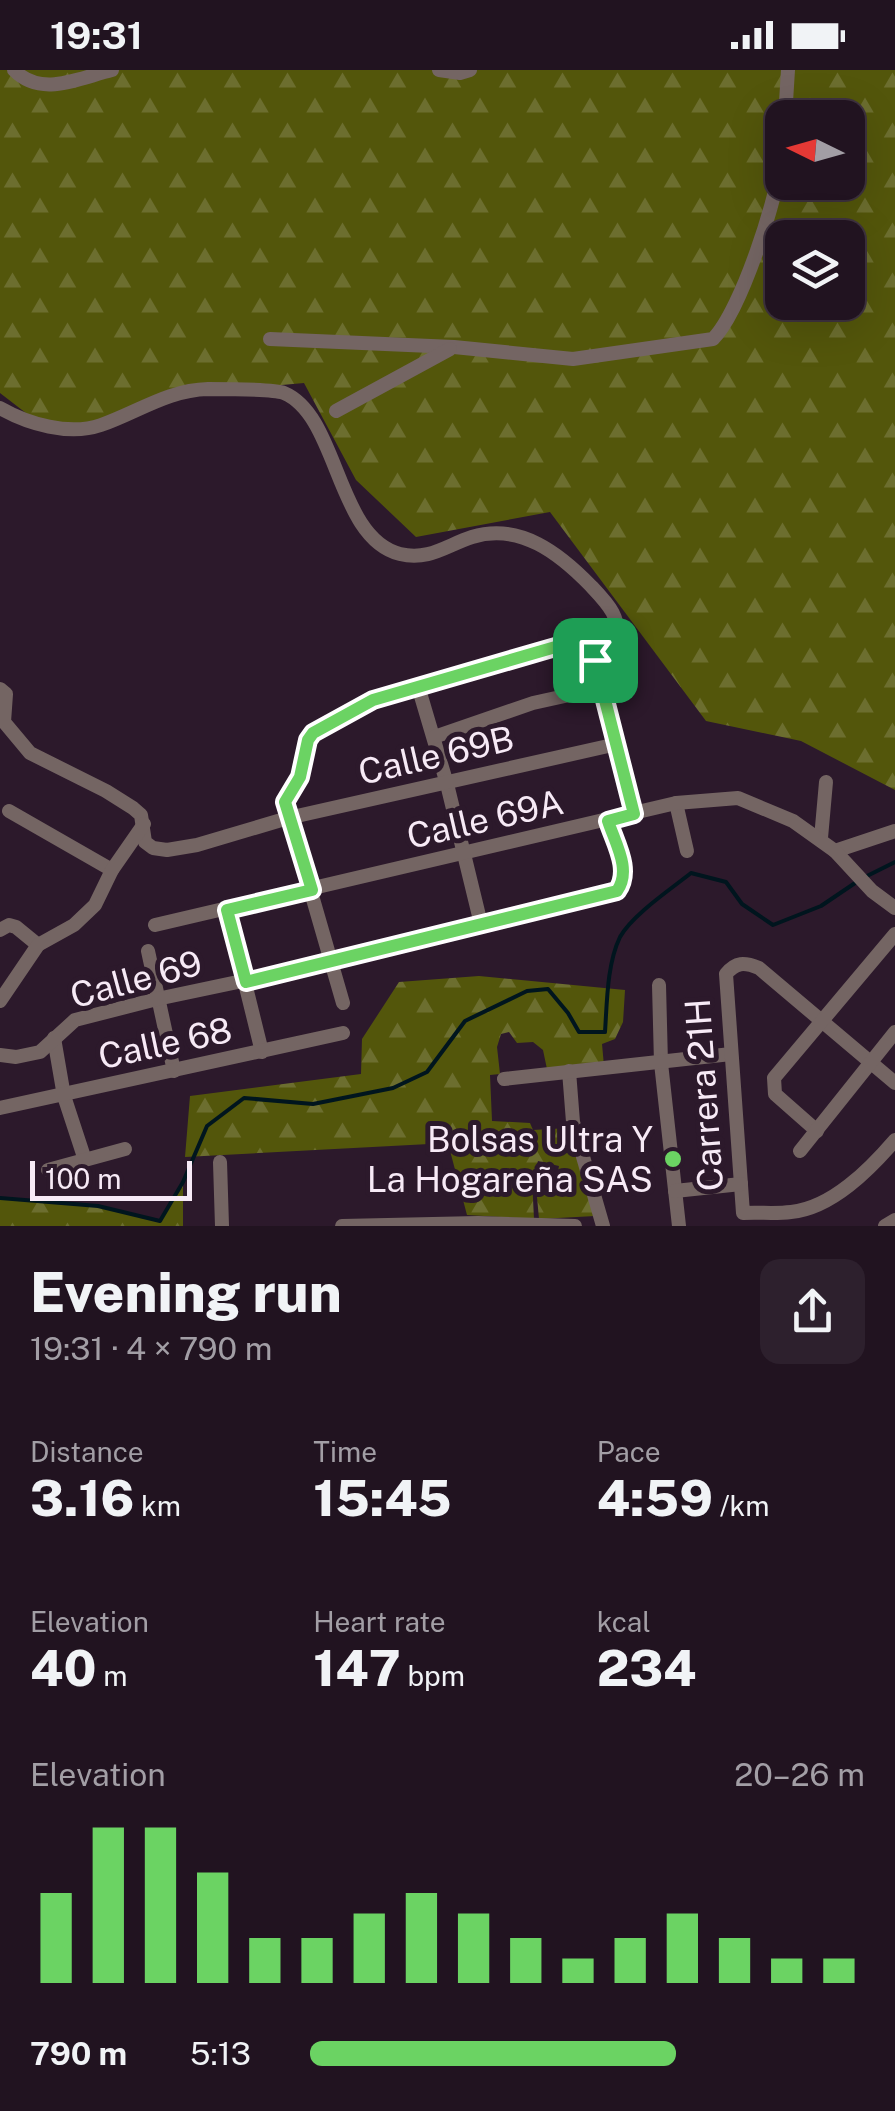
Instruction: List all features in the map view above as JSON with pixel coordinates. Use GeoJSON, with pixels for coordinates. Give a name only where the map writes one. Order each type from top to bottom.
{"type":"FeatureCollection","features":[{"type":"Feature","properties":{"kind":"street"},"geometry":{"type":"LineString","coordinates":[[14,70],[24,80],[48,87],[112,70]]}},
{"type":"Feature","properties":{"kind":"street"},"geometry":{"type":"LineString","coordinates":[[439,70],[470,70]]}},
{"type":"Feature","properties":{"kind":"street"},"geometry":{"type":"LineString","coordinates":[[787,100],[788,70]]}},
{"type":"Feature","properties":{"kind":"street"},"geometry":{"type":"LineString","coordinates":[[270,340],[454,347],[573,359],[713,339],[727,325],[773,200]]}},
{"type":"Feature","properties":{"kind":"street"},"geometry":{"type":"LineString","coordinates":[[336,411],[454,347]]}},
{"type":"Feature","properties":{"kind":"street"},"geometry":{"type":"LineString","coordinates":[[0,408],[23,421],[78,430],[101,425],[170,394],[207,389],[284,393],[307,412],[361,524],[376,542],[399,554],[425,556],[471,537],[494,533],[526,538],[566,560],[614,609],[619,629],[617,644],[595,660]]}},
{"type":"Feature","properties":{"kind":"street"},"geometry":{"type":"LineString","coordinates":[[343,1003],[285,802],[300,777],[313,733],[373,700],[583,639],[595,660],[634,814]]}},
{"type":"Feature","properties":{"kind":"street"},"geometry":{"type":"LineString","coordinates":[[418,686],[466,854],[481,924]]}},
{"type":"Feature","properties":{"kind":"street"},"geometry":{"type":"LineString","coordinates":[[434,736],[533,703],[601,688]]}},
{"type":"Feature","properties":{"kind":"street"},"geometry":{"type":"LineString","coordinates":[[0,689],[6,694],[4,722],[30,753],[106,791],[133,808],[144,824],[112,870],[95,905],[74,925],[38,945],[0,1001]]}},
{"type":"Feature","properties":{"kind":"street","name":"Calle 69B"},"geometry":{"type":"LineString","coordinates":[[144,824],[144,842],[153,848],[198,845],[288,818],[617,744]]}},
{"type":"Feature","properties":{"kind":"street"},"geometry":{"type":"LineString","coordinates":[[826,782],[821,838],[872,891],[895,908]]}},
{"type":"Feature","properties":{"kind":"street","name":"Calle 69A"},"geometry":{"type":"LineString","coordinates":[[155,925],[676,803],[738,798],[793,820],[821,838]]}},
{"type":"Feature","properties":{"kind":"street"},"geometry":{"type":"LineString","coordinates":[[676,803],[687,851]]}},
{"type":"Feature","properties":{"kind":"street"},"geometry":{"type":"LineString","coordinates":[[9,812],[112,870]]}},
{"type":"Feature","properties":{"kind":"street","name":"Calle 69"},"geometry":{"type":"LineString","coordinates":[[8,1056],[40,1052],[75,1020],[332,962],[617,891],[625,880],[608,821]]}},
{"type":"Feature","properties":{"kind":"street"},"geometry":{"type":"LineString","coordinates":[[836,851],[895,831]]}},
{"type":"Feature","properties":{"kind":"street"},"geometry":{"type":"LineString","coordinates":[[227,910],[262,1052]]}},
{"type":"Feature","properties":{"kind":"street"},"geometry":{"type":"LineString","coordinates":[[0,930],[10,925],[16,927],[38,945]]}},
{"type":"Feature","properties":{"kind":"street"},"geometry":{"type":"LineString","coordinates":[[818,1131],[775,1094],[774,1078],[895,934]]}},
{"type":"Feature","properties":{"kind":"street"},"geometry":{"type":"LineString","coordinates":[[148,951],[174,1071]]}},
{"type":"Feature","properties":{"kind":"street","name":"Carrera 21H"},"geometry":{"type":"LineString","coordinates":[[822,1019],[759,968],[746,963],[733,965],[726,974],[743,1212],[796,1212],[843,1191],[869,1171],[895,1140]]}},
{"type":"Feature","properties":{"kind":"street"},"geometry":{"type":"LineString","coordinates":[[658,985],[660,1063],[679,1226]]}},
{"type":"Feature","properties":{"kind":"street"},"geometry":{"type":"LineString","coordinates":[[822,1019],[895,1083]]}},
{"type":"Feature","properties":{"kind":"street"},"geometry":{"type":"LineString","coordinates":[[800,1151],[895,1032]]}},
{"type":"Feature","properties":{"kind":"street","name":"Calle 68"},"geometry":{"type":"LineString","coordinates":[[0,1108],[343,1033]]}},
{"type":"Feature","properties":{"kind":"street"},"geometry":{"type":"LineString","coordinates":[[54,1038],[64,1096],[84,1160]]}},
{"type":"Feature","properties":{"kind":"street"},"geometry":{"type":"LineString","coordinates":[[504,1079],[731,1054]]}},
{"type":"Feature","properties":{"kind":"street"},"geometry":{"type":"LineString","coordinates":[[569,1071],[574,1122],[603,1226]]}},
{"type":"Feature","properties":{"kind":"street"},"geometry":{"type":"LineString","coordinates":[[48,1170],[126,1149]]}},
{"type":"Feature","properties":{"kind":"street"},"geometry":{"type":"LineString","coordinates":[[220,1162],[222,1226]]}},
{"type":"Feature","properties":{"kind":"street"},"geometry":{"type":"LineString","coordinates":[[674,1191],[741,1184]]}},
{"type":"Feature","properties":{"kind":"street"},"geometry":{"type":"LineString","coordinates":[[885,1226],[895,1220]]}},
{"type":"Feature","properties":{"kind":"street"},"geometry":{"type":"LineString","coordinates":[[342,1226],[575,1226]]}},
{"type":"Feature","properties":{"kind":"green space"},"geometry":{"type":"Polygon","coordinates":[[[0,70],[895,70],[895,790],[801,741],[706,721],[550,512],[416,537],[356,480],[304,383],[171,395],[100,429],[35,420],[0,393],[0,70]]]}},
{"type":"Feature","properties":{"kind":"green space"},"geometry":{"type":"Polygon","coordinates":[[[479,976],[625,990],[623,1022],[615,1039],[602,1044],[604,1066],[547,1069],[543,1050],[533,1042],[517,1043],[509,1032],[501,1034],[497,1047],[500,1074],[490,1075],[492,1121],[530,1123],[533,1130],[569,1128],[595,1216],[539,1219],[536,1186],[555,1187],[559,1166],[538,1161],[532,1179],[534,1219],[467,1215],[448,1143],[185,1157],[190,1096],[361,1074],[362,1039],[399,982],[479,976]]]}},
{"type":"Feature","properties":{"kind":"green space"},"geometry":{"type":"Polygon","coordinates":[[[183,1182],[183,1226],[0,1226],[0,1199],[95,1206],[160,1221],[183,1182]]]}},
{"type":"Feature","properties":{"kind":"waterway"},"geometry":{"type":"LineString","coordinates":[[867,876],[895,862]]}},
{"type":"Feature","properties":{"kind":"waterway"},"geometry":{"type":"LineString","coordinates":[[0,1198],[98,1206],[160,1221],[183,1182],[207,1126],[244,1098],[313,1104],[393,1088],[427,1072],[465,1021],[527,991],[548,989],[579,1032],[605,1032],[610,971],[620,937],[642,911],[691,873],[726,882],[742,904],[773,925],[821,906],[858,881]]}},
{"type":"Feature","properties":{"kind":"place","name":"Bolsas Ultra Y La Hogareña SAS"},"geometry":{"type":"Point","coordinates":[673,1159]}},
{"type":"Feature","properties":{"kind":"route"},"geometry":{"type":"LineString","coordinates":[[583,639],[595,660],[634,814],[608,821],[624,870],[625,880],[617,891],[246,982],[227,910],[312,890],[285,802],[305,766],[308,740],[313,733],[373,700],[583,639]]}}]}
